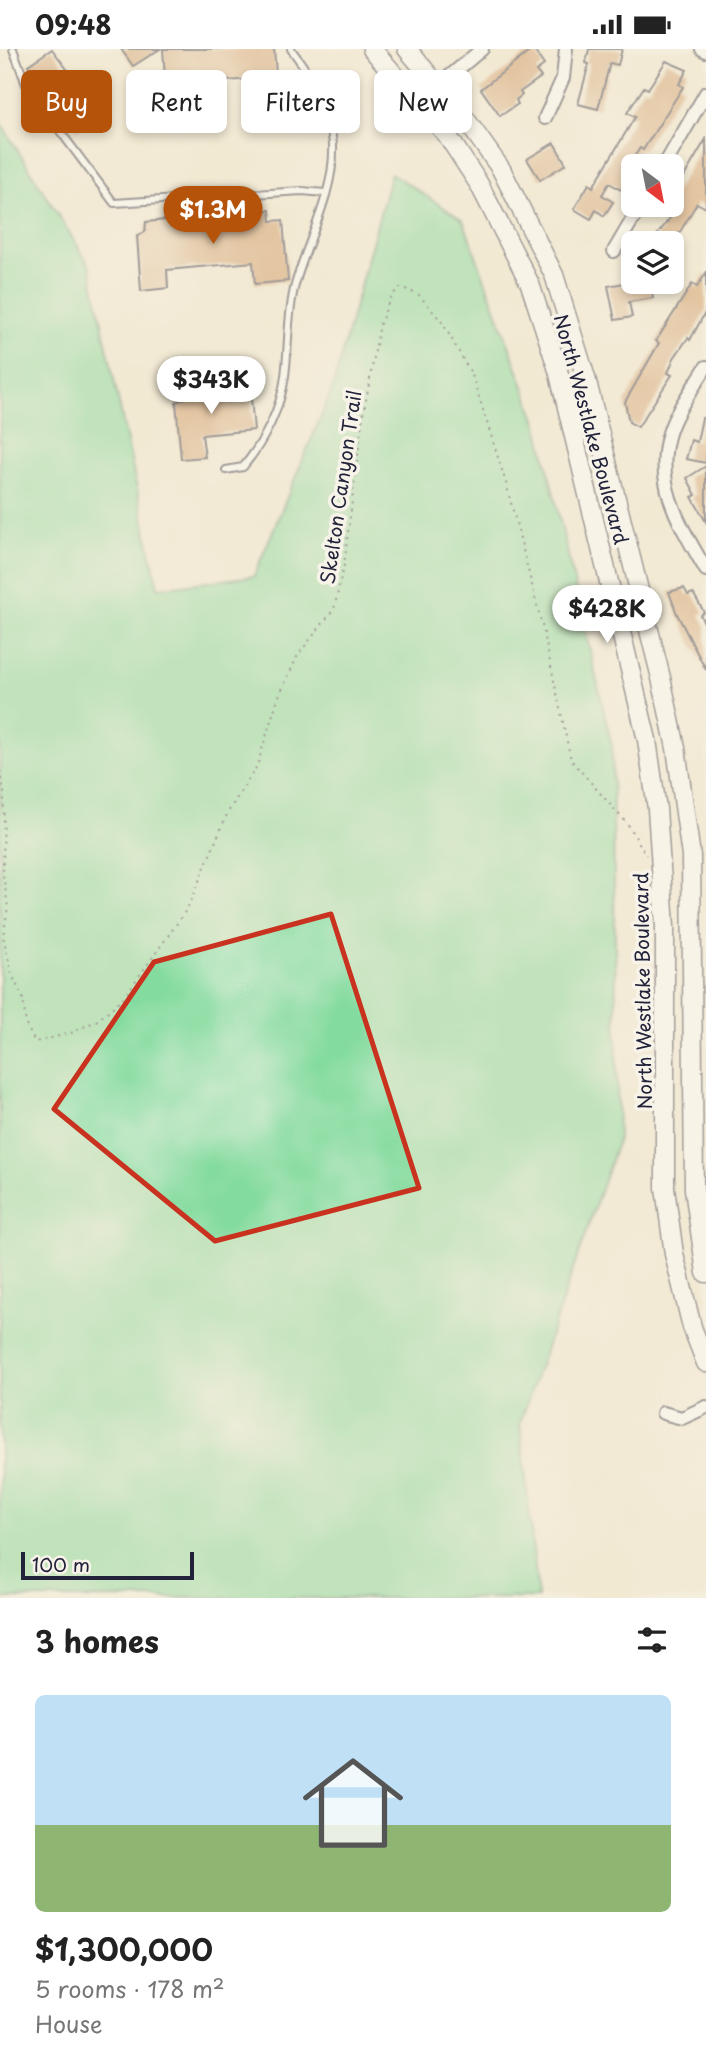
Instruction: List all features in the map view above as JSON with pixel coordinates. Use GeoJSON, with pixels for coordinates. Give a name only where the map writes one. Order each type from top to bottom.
{"type":"FeatureCollection","features":[{"type":"Feature","properties":{"kind":"main road","name":"North Westlake Boulevard"},"geometry":{"type":"LineString","coordinates":[[372,49],[390,70]]}},
{"type":"Feature","properties":{"kind":"main road","name":"North Westlake Boulevard"},"geometry":{"type":"LineString","coordinates":[[407,49],[426,70]]}},
{"type":"Feature","properties":{"kind":"main road","name":"North Westlake Boulevard"},"geometry":{"type":"LineString","coordinates":[[472,127],[516,196],[554,275],[569,318],[661,678],[676,748],[698,856],[694,1189],[706,1273]]}},
{"type":"Feature","properties":{"kind":"main road","name":"North Westlake Boulevard"},"geometry":{"type":"LineString","coordinates":[[445,133],[497,215],[520,260],[544,325],[633,670],[647,740],[661,858],[665,927],[665,1188],[674,1254],[692,1327],[706,1363]]}},
{"type":"Feature","properties":{"kind":"street"},"geometry":{"type":"LineString","coordinates":[[457,70],[482,49]]}},
{"type":"Feature","properties":{"kind":"street"},"geometry":{"type":"LineString","coordinates":[[545,118],[563,78],[566,49]]}},
{"type":"Feature","properties":{"kind":"street"},"geometry":{"type":"LineString","coordinates":[[671,154],[706,93]]}},
{"type":"Feature","properties":{"kind":"street"},"geometry":{"type":"LineString","coordinates":[[614,251],[634,217]]}},
{"type":"Feature","properties":{"kind":"street"},"geometry":{"type":"LineString","coordinates":[[706,367],[669,431],[664,472],[673,512],[706,569]]}},
{"type":"Feature","properties":{"kind":"street"},"geometry":{"type":"LineString","coordinates":[[663,1413],[681,1418],[706,1406]]}},
{"type":"Feature","properties":{"kind":"lane"},"geometry":{"type":"LineString","coordinates":[[13,49],[15,63],[27,87],[114,203],[302,191],[325,193]]}},
{"type":"Feature","properties":{"kind":"lane"},"geometry":{"type":"LineString","coordinates":[[226,470],[243,467],[270,426],[285,379],[295,287],[325,193],[333,148],[328,112],[318,86],[291,49]]}},
{"type":"Feature","properties":{"kind":"path","name":"Skelton Canyon Trail"},"geometry":{"type":"LineString","coordinates":[[0,771],[4,792],[3,874],[8,907],[3,936],[12,975],[23,998],[28,1032],[36,1042],[41,1042],[71,1033],[108,1011],[124,997],[178,922],[191,900],[228,813],[257,766],[278,698],[298,655],[334,609],[344,565],[362,422],[380,324],[391,296],[401,287],[419,296],[442,322],[472,375],[506,483],[545,637],[571,760],[629,826],[644,855],[661,858]]}},
{"type":"Feature","properties":{"kind":"highlighted area"},"geometry":{"type":"Polygon","coordinates":[[[331,914],[419,1188],[215,1241],[54,1109],[154,962],[331,914]]]}},
{"type":"Feature","properties":{"kind":"green space"},"geometry":{"type":"Polygon","coordinates":[[[0,122],[90,266],[158,588],[254,576],[332,390],[391,173],[463,220],[538,425],[612,746],[618,1140],[520,1423],[538,1598],[0,1598],[0,122]]]}},
{"type":"Feature","properties":{"kind":"building"},"geometry":{"type":"Polygon","coordinates":[[[52,49],[68,70],[32,70],[28,65],[52,49]]]}},
{"type":"Feature","properties":{"kind":"building"},"geometry":{"type":"Polygon","coordinates":[[[121,49],[160,49],[133,66],[121,49]]]}},
{"type":"Feature","properties":{"kind":"building"},"geometry":{"type":"Polygon","coordinates":[[[163,49],[274,49],[276,70],[241,70],[241,80],[227,81],[227,70],[164,70],[163,49]]]}},
{"type":"Feature","properties":{"kind":"building"},"geometry":{"type":"Polygon","coordinates":[[[533,49],[544,65],[536,71],[541,77],[520,92],[522,95],[516,100],[518,104],[500,116],[481,89],[533,49]]]}},
{"type":"Feature","properties":{"kind":"building"},"geometry":{"type":"Polygon","coordinates":[[[589,49],[622,49],[618,65],[610,63],[598,109],[578,104],[589,64],[586,63],[589,49]]]}},
{"type":"Feature","properties":{"kind":"building"},"geometry":{"type":"Polygon","coordinates":[[[666,61],[687,70],[679,84],[683,87],[643,150],[640,148],[636,154],[621,154],[621,190],[609,183],[602,195],[613,202],[604,216],[596,210],[591,219],[574,209],[589,184],[593,187],[635,117],[627,113],[644,87],[648,89],[666,61]]]}},
{"type":"Feature","properties":{"kind":"building"},"geometry":{"type":"Polygon","coordinates":[[[706,139],[706,208],[697,203],[680,231],[660,231],[668,217],[684,217],[684,177],[706,139]]]}},
{"type":"Feature","properties":{"kind":"building"},"geometry":{"type":"Polygon","coordinates":[[[554,143],[566,164],[540,180],[527,159],[554,143]]]}},
{"type":"Feature","properties":{"kind":"building"},"geometry":{"type":"Polygon","coordinates":[[[270,210],[271,221],[283,220],[288,281],[255,284],[253,262],[167,270],[168,288],[141,291],[137,236],[145,232],[146,222],[270,210]]]}},
{"type":"Feature","properties":{"kind":"building"},"geometry":{"type":"Polygon","coordinates":[[[706,273],[706,311],[690,340],[688,338],[674,358],[668,373],[672,375],[638,427],[629,422],[625,402],[659,343],[656,341],[692,284],[697,287],[706,273]]]}},
{"type":"Feature","properties":{"kind":"building"},"geometry":{"type":"Polygon","coordinates":[[[621,284],[621,294],[652,294],[653,298],[629,302],[632,317],[615,320],[608,286],[621,284]]]}},
{"type":"Feature","properties":{"kind":"building"},"geometry":{"type":"Polygon","coordinates":[[[241,384],[242,399],[251,398],[254,430],[202,435],[205,457],[181,459],[176,402],[185,398],[186,389],[241,384]]]}},
{"type":"Feature","properties":{"kind":"building"},"geometry":{"type":"Polygon","coordinates":[[[702,418],[706,419],[706,463],[686,459],[691,440],[697,442],[702,418]]]}},
{"type":"Feature","properties":{"kind":"building"},"geometry":{"type":"Polygon","coordinates":[[[706,466],[706,522],[692,497],[696,495],[687,478],[706,466]]]}},
{"type":"Feature","properties":{"kind":"building"},"geometry":{"type":"Polygon","coordinates":[[[684,588],[688,595],[693,593],[704,612],[700,615],[706,626],[706,670],[677,614],[669,592],[684,588]]]}}]}
